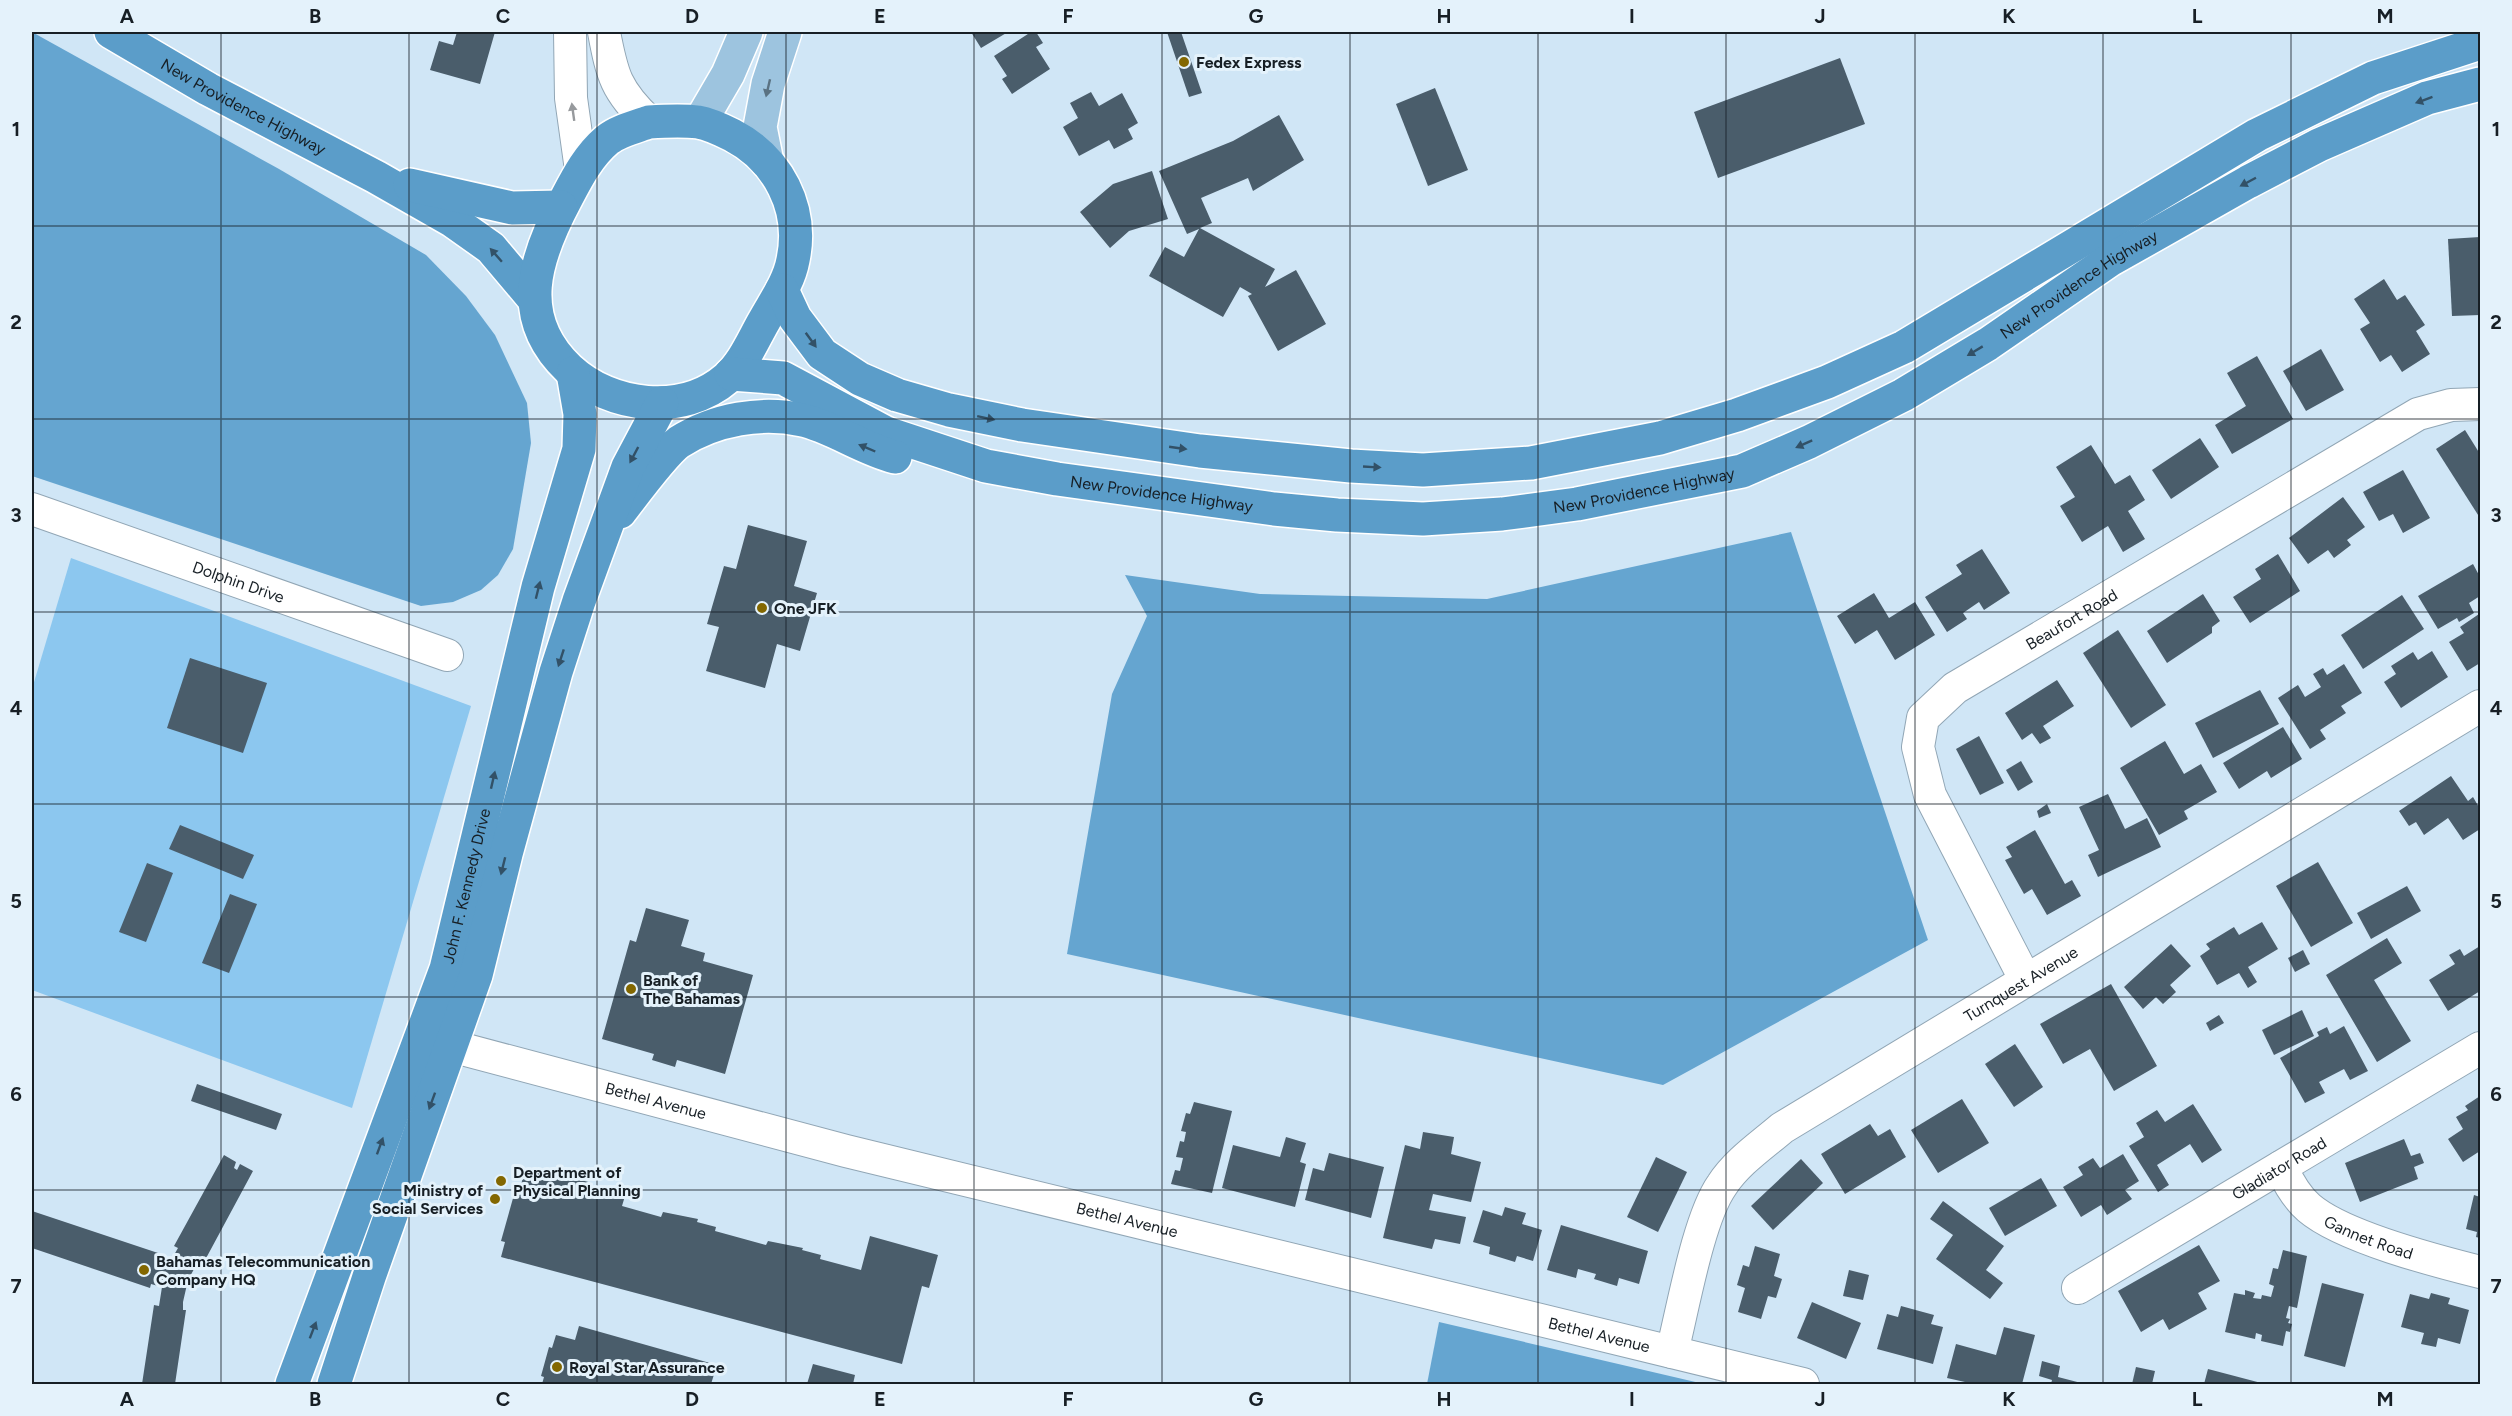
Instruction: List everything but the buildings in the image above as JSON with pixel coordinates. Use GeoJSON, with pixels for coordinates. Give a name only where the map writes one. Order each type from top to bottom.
{"type":"FeatureCollection","features":[{"type":"Feature","properties":{"kind":"highway","name":"New Providence Highway"},"geometry":{"type":"LineString","coordinates":[[111,32],[208,89],[376,177],[453,221],[491,248],[534,299]]}},
{"type":"Feature","properties":{"kind":"highway","name":"New Providence Highway"},"geometry":{"type":"LineString","coordinates":[[782,290],[795,318],[822,354],[860,379],[897,395],[949,410],[1022,425],[1188,450],[1339,465],[1423,470],[1531,463],[1660,438],[1737,415],[1827,382],[1904,347],[2276,125],[2373,78],[2481,43]]}},
{"type":"Feature","properties":{"kind":"highway","name":"New Providence Highway"},"geometry":{"type":"LineString","coordinates":[[731,374],[783,378],[886,433],[986,466],[1275,509],[1423,519],[1502,514],[1577,504],[1742,471],[1809,442],[1903,395],[1988,344],[2110,260],[2309,150],[2427,98],[2481,84]]}},
{"type":"Feature","properties":{"kind":"highway","name":"New Providence Highway"},"geometry":{"type":"LineString","coordinates":[[649,122],[700,122],[718,128],[745,142],[783,181],[792,205],[795,227],[793,262],[782,290],[743,359],[731,374],[700,395],[675,403],[635,401],[616,395],[573,373],[550,346],[538,318],[534,299],[534,283],[540,254],[581,170],[609,139],[649,122]]}},
{"type":"Feature","properties":{"kind":"highway","name":"New Providence Highway"},"geometry":{"type":"LineString","coordinates":[[376,177],[512,208],[561,207]]}},
{"type":"Feature","properties":{"kind":"highway","name":"John F. Kennedy Drive"},"geometry":{"type":"LineString","coordinates":[[292,1384],[446,969],[538,587],[579,449],[580,414],[573,373]]}},
{"type":"Feature","properties":{"kind":"highway","name":"John F. Kennedy Drive"},"geometry":{"type":"LineString","coordinates":[[334,1384],[369,1277],[476,975],[506,854],[556,672],[601,536],[628,467],[662,403]]}},
{"type":"Feature","properties":{"kind":"highway"},"geometry":{"type":"LineString","coordinates":[[601,536],[678,443],[698,433],[754,415],[803,420],[874,452],[937,468],[986,466]]}},
{"type":"Feature","properties":{"kind":"main road"},"geometry":{"type":"LineString","coordinates":[[700,122],[728,74],[746,32]]}},
{"type":"Feature","properties":{"kind":"main road"},"geometry":{"type":"LineString","coordinates":[[767,162],[760,127],[768,84],[784,32]]}},
{"type":"Feature","properties":{"kind":"street"},"geometry":{"type":"LineString","coordinates":[[570,32],[571,98],[581,170]]}},
{"type":"Feature","properties":{"kind":"street"},"geometry":{"type":"LineString","coordinates":[[604,32],[612,73],[627,101],[649,122]]}},
{"type":"Feature","properties":{"kind":"street","name":"Beaufort Road"},"geometry":{"type":"LineString","coordinates":[[2025,980],[1930,795],[1918,747],[1923,718],[1955,688],[2418,414],[2451,405],[2481,404]]}},
{"type":"Feature","properties":{"kind":"street","name":"Dolphin Drive"},"geometry":{"type":"LineString","coordinates":[[32,509],[447,656]]}},
{"type":"Feature","properties":{"kind":"street","name":"Turnquest Avenue"},"geometry":{"type":"LineString","coordinates":[[1672,1352],[1705,1224],[1721,1186],[1740,1164],[1782,1128],[2481,706]]}},
{"type":"Feature","properties":{"kind":"street","name":"Bethel Avenue"},"geometry":{"type":"LineString","coordinates":[[452,1046],[846,1151],[1803,1384]]}},
{"type":"Feature","properties":{"kind":"street","name":"Gladiator Road"},"geometry":{"type":"LineString","coordinates":[[2078,1288],[2481,1048]]}},
{"type":"Feature","properties":{"kind":"street","name":"Gannet Road"},"geometry":{"type":"LineString","coordinates":[[2281,1167],[2291,1189],[2309,1208],[2334,1225],[2437,1261],[2481,1272]]}},
{"type":"Feature","properties":{"kind":"shaded area"},"geometry":{"type":"Polygon","coordinates":[[[32,32],[279,169],[426,255],[466,296],[495,335],[527,403],[531,443],[513,549],[498,575],[481,590],[453,602],[421,606],[32,476],[32,32]]]}},
{"type":"Feature","properties":{"kind":"shaded area"},"geometry":{"type":"Polygon","coordinates":[[[1791,532],[1928,940],[1663,1085],[1067,954],[1112,694],[1147,616],[1125,575],[1260,594],[1487,599],[1791,532]]]}},
{"type":"Feature","properties":{"kind":"shaded area"},"geometry":{"type":"Polygon","coordinates":[[[71,558],[471,706],[352,1108],[32,990],[32,689],[71,558]]]}},
{"type":"Feature","properties":{"kind":"shaded area"},"geometry":{"type":"Polygon","coordinates":[[[1439,1322],[1704,1384],[1427,1384],[1439,1322]]]}},
{"type":"Feature","properties":{"kind":"place","name":"Fedex Express"},"geometry":{"type":"Point","coordinates":[1184,62]}},
{"type":"Feature","properties":{"kind":"place","name":"One JFK"},"geometry":{"type":"Point","coordinates":[762,608]}},
{"type":"Feature","properties":{"kind":"place","name":"Bank of The Bahamas"},"geometry":{"type":"Point","coordinates":[631,989]}},
{"type":"Feature","properties":{"kind":"place","name":"Department of Physical Planning"},"geometry":{"type":"Point","coordinates":[501,1181]}},
{"type":"Feature","properties":{"kind":"place","name":"Ministry of Social Services"},"geometry":{"type":"Point","coordinates":[495,1199]}},
{"type":"Feature","properties":{"kind":"place","name":"Bahamas Telecommunication Company HQ"},"geometry":{"type":"Point","coordinates":[144,1270]}},
{"type":"Feature","properties":{"kind":"place","name":"Royal Star Assurance"},"geometry":{"type":"Point","coordinates":[557,1367]}}]}
